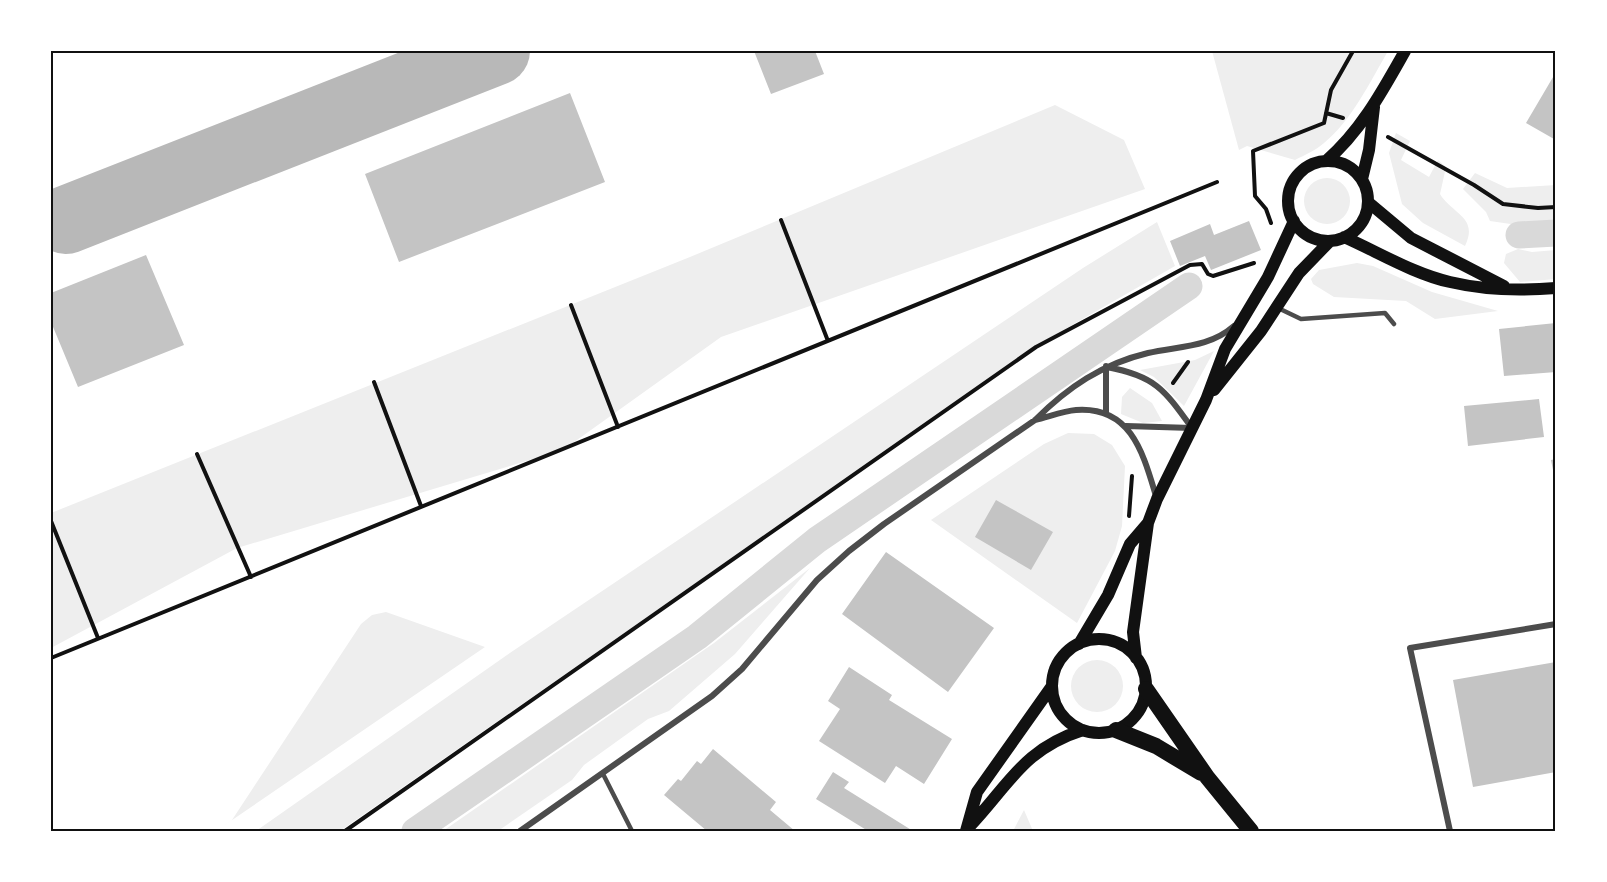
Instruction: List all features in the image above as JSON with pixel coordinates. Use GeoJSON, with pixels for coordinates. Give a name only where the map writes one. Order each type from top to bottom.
{"type":"FeatureCollection","features":[{"type":"Feature","properties":{"kind":"highway"},"geometry":{"type":"LineString","coordinates":[[1146,689],[1207,777],[1251,831]]}},
{"type":"Feature","properties":{"kind":"highway"},"geometry":{"type":"LineString","coordinates":[[1116,730],[1156,746],[1207,777]]}},
{"type":"Feature","properties":{"kind":"main road"},"geometry":{"type":"LineString","coordinates":[[1405,51],[1375,104],[1366,126],[1362,179],[1368,202],[1380,215],[1411,237],[1508,288]]}},
{"type":"Feature","properties":{"kind":"main road"},"geometry":{"type":"LineString","coordinates":[[1366,126],[1326,161],[1306,168],[1292,186],[1289,203],[1294,221],[1303,231],[1314,238],[1330,241],[1344,237],[1361,223],[1368,202]]}},
{"type":"Feature","properties":{"kind":"main road"},"geometry":{"type":"LineString","coordinates":[[1326,161],[1347,165],[1362,179]]}},
{"type":"Feature","properties":{"kind":"main road"},"geometry":{"type":"LineString","coordinates":[[1052,686],[1054,701],[1060,713],[1070,724],[1083,730],[1094,733],[1116,730],[1137,713],[1146,689],[1145,678],[1136,658],[1133,632],[1149,523],[1157,499],[1206,400],[1225,349],[1268,277],[1294,221]]}},
{"type":"Feature","properties":{"kind":"main road"},"geometry":{"type":"LineString","coordinates":[[1344,237],[1448,282],[1508,288],[1556,288]]}},
{"type":"Feature","properties":{"kind":"main road"},"geometry":{"type":"LineString","coordinates":[[1206,400],[1261,331],[1299,273],[1330,241]]}},
{"type":"Feature","properties":{"kind":"main road"},"geometry":{"type":"LineString","coordinates":[[966,831],[977,792],[1052,686],[1059,661],[1079,644],[1108,596],[1130,544],[1149,523]]}},
{"type":"Feature","properties":{"kind":"main road"},"geometry":{"type":"LineString","coordinates":[[1079,644],[1095,640],[1110,641],[1125,647],[1136,658]]}},
{"type":"Feature","properties":{"kind":"main road"},"geometry":{"type":"LineString","coordinates":[[966,831],[1011,777],[1037,751],[1061,737],[1083,730]]}},
{"type":"Feature","properties":{"kind":"street"},"geometry":{"type":"LineString","coordinates":[[520,831],[712,696],[749,661],[817,580],[849,551],[884,524],[1035,420],[1064,393],[1106,366],[1149,353],[1202,344],[1226,333],[1243,318]]}},
{"type":"Feature","properties":{"kind":"street"},"geometry":{"type":"LineString","coordinates":[[1106,366],[1106,414]]}},
{"type":"Feature","properties":{"kind":"street"},"geometry":{"type":"LineString","coordinates":[[1106,366],[1130,371],[1161,387],[1192,428]]}},
{"type":"Feature","properties":{"kind":"street"},"geometry":{"type":"LineString","coordinates":[[1035,420],[1074,410],[1106,414],[1126,426],[1192,428]]}},
{"type":"Feature","properties":{"kind":"street"},"geometry":{"type":"LineString","coordinates":[[1126,426],[1145,460],[1157,499]]}},
{"type":"Feature","properties":{"kind":"street"},"geometry":{"type":"LineString","coordinates":[[1450,831],[1410,648],[1556,624]]}},
{"type":"Feature","properties":{"kind":"lane"},"geometry":{"type":"LineString","coordinates":[[1275,307],[1301,320],[1385,313],[1394,324]]}},
{"type":"Feature","properties":{"kind":"lane"},"geometry":{"type":"LineString","coordinates":[[603,774],[632,831]]}},
{"type":"Feature","properties":{"kind":"path"},"geometry":{"type":"LineString","coordinates":[[1271,226],[1266,209],[1255,196],[1253,151],[1324,123],[1331,90],[1353,51]]}},
{"type":"Feature","properties":{"kind":"path"},"geometry":{"type":"LineString","coordinates":[[1326,113],[1366,126],[1474,185],[1503,204],[1538,208],[1556,207]]}},
{"type":"Feature","properties":{"kind":"path"},"geometry":{"type":"LineString","coordinates":[[51,658],[1217,182]]}},
{"type":"Feature","properties":{"kind":"path"},"geometry":{"type":"LineString","coordinates":[[780,219],[828,340]]}},
{"type":"Feature","properties":{"kind":"path"},"geometry":{"type":"LineString","coordinates":[[345,831],[1039,345],[1190,265],[1199,262],[1213,276],[1262,261]]}},
{"type":"Feature","properties":{"kind":"path"},"geometry":{"type":"LineString","coordinates":[[572,305],[618,427]]}},
{"type":"Feature","properties":{"kind":"path"},"geometry":{"type":"LineString","coordinates":[[374,382],[421,506]]}},
{"type":"Feature","properties":{"kind":"path"},"geometry":{"type":"LineString","coordinates":[[197,454],[251,577]]}},
{"type":"Feature","properties":{"kind":"path"},"geometry":{"type":"LineString","coordinates":[[51,521],[98,638]]}},
{"type":"Feature","properties":{"kind":"shaded area"},"geometry":{"type":"Polygon","coordinates":[[[1212,51],[1388,51],[1360,100],[1334,134],[1321,146],[1295,160],[1247,146],[1239,150],[1212,51]]]}},
{"type":"Feature","properties":{"kind":"shaded area"},"geometry":{"type":"Polygon","coordinates":[[[1055,105],[1124,140],[1145,189],[721,337],[563,450],[237,548],[51,648],[51,513],[690,257],[1055,105]]]}},
{"type":"Feature","properties":{"kind":"shaded area"},"geometry":{"type":"Polygon","coordinates":[[[1396,133],[1410,141],[1401,160],[1429,177],[1438,160],[1446,167],[1440,194],[1462,217],[1469,228],[1465,246],[1423,223],[1402,204],[1389,153],[1396,133]]]}},
{"type":"Feature","properties":{"kind":"shaded area"},"geometry":{"type":"Polygon","coordinates":[[[1475,173],[1507,188],[1556,185],[1556,225],[1531,227],[1490,221],[1486,212],[1463,189],[1475,173]]]}},
{"type":"Feature","properties":{"kind":"shaded area"},"geometry":{"type":"Polygon","coordinates":[[[1327,178],[1343,185],[1350,201],[1343,217],[1327,224],[1311,217],[1304,201],[1311,185],[1327,178]]]}},
{"type":"Feature","properties":{"kind":"shaded area"},"geometry":{"type":"Polygon","coordinates":[[[1157,222],[1175,266],[1039,344],[340,831],[256,831],[507,655],[1083,268],[1157,222]]]}},
{"type":"Feature","properties":{"kind":"shaded area"},"geometry":{"type":"Polygon","coordinates":[[[1518,249],[1532,252],[1556,250],[1556,279],[1520,282],[1504,263],[1506,254],[1518,249]]]}},
{"type":"Feature","properties":{"kind":"shaded area"},"geometry":{"type":"Polygon","coordinates":[[[1357,263],[1373,266],[1432,292],[1498,311],[1435,319],[1406,301],[1334,297],[1313,284],[1311,279],[1319,270],[1357,263]]]}},
{"type":"Feature","properties":{"kind":"shaded area"},"geometry":{"type":"Polygon","coordinates":[[[1214,351],[1184,406],[1154,377],[1140,370],[1195,360],[1214,351]]]}},
{"type":"Feature","properties":{"kind":"shaded area"},"geometry":{"type":"Polygon","coordinates":[[[1130,388],[1152,403],[1162,421],[1143,423],[1121,414],[1122,397],[1130,388]]]}},
{"type":"Feature","properties":{"kind":"shaded area"},"geometry":{"type":"Polygon","coordinates":[[[1068,433],[1094,434],[1112,445],[1125,466],[1122,526],[1115,551],[1077,623],[931,520],[1044,444],[1068,433]]]}},
{"type":"Feature","properties":{"kind":"shaded area"},"geometry":{"type":"Polygon","coordinates":[[[810,568],[735,654],[669,711],[648,719],[584,765],[572,780],[498,831],[443,831],[714,643],[810,568]]]}},
{"type":"Feature","properties":{"kind":"shaded area"},"geometry":{"type":"Polygon","coordinates":[[[386,612],[485,647],[216,831],[232,820],[361,624],[372,615],[386,612]]]}},
{"type":"Feature","properties":{"kind":"shaded area"},"geometry":{"type":"Polygon","coordinates":[[[1097,660],[1107,662],[1115,668],[1121,676],[1123,686],[1121,696],[1115,704],[1107,710],[1097,712],[1087,710],[1079,704],[1073,696],[1071,686],[1073,676],[1079,668],[1087,662],[1097,660]]]}},
{"type":"Feature","properties":{"kind":"shaded area"},"geometry":{"type":"Polygon","coordinates":[[[1024,810],[1033,831],[1013,831],[1024,810]]]}},
{"type":"Feature","properties":{"kind":"building"},"geometry":{"type":"Polygon","coordinates":[[[754,51],[815,51],[824,74],[771,94],[754,51]]]}},
{"type":"Feature","properties":{"kind":"building"},"geometry":{"type":"Polygon","coordinates":[[[1556,72],[1556,136],[1554,139],[1526,123],[1556,72]]]}},
{"type":"Feature","properties":{"kind":"building"},"geometry":{"type":"Polygon","coordinates":[[[570,93],[605,182],[399,262],[365,174],[570,93]]]}},
{"type":"Feature","properties":{"kind":"building"},"geometry":{"type":"Polygon","coordinates":[[[1249,221],[1261,250],[1211,270],[1205,256],[1180,266],[1170,241],[1210,224],[1214,235],[1249,221]]]}},
{"type":"Feature","properties":{"kind":"building"},"geometry":{"type":"Polygon","coordinates":[[[146,255],[184,345],[78,387],[51,322],[51,293],[146,255]]]}},
{"type":"Feature","properties":{"kind":"building"},"geometry":{"type":"Polygon","coordinates":[[[1556,323],[1556,372],[1504,376],[1499,329],[1556,323]]]}},
{"type":"Feature","properties":{"kind":"building"},"geometry":{"type":"Polygon","coordinates":[[[1539,399],[1544,437],[1468,446],[1464,406],[1539,399]]]}},
{"type":"Feature","properties":{"kind":"building"},"geometry":{"type":"Polygon","coordinates":[[[1556,459],[1556,480],[1555,480],[1551,460],[1556,459]]]}},
{"type":"Feature","properties":{"kind":"building"},"geometry":{"type":"Polygon","coordinates":[[[996,500],[1053,532],[1031,570],[975,537],[996,500]]]}},
{"type":"Feature","properties":{"kind":"building"},"geometry":{"type":"Polygon","coordinates":[[[886,552],[994,628],[948,692],[842,614],[886,552]]]}},
{"type":"Feature","properties":{"kind":"building"},"geometry":{"type":"Polygon","coordinates":[[[1556,662],[1556,772],[1473,787],[1453,680],[1556,662]]]}},
{"type":"Feature","properties":{"kind":"building"},"geometry":{"type":"Polygon","coordinates":[[[849,667],[892,695],[889,700],[952,739],[924,784],[896,766],[885,783],[819,741],[840,709],[828,701],[849,667]]]}},
{"type":"Feature","properties":{"kind":"building"},"geometry":{"type":"Polygon","coordinates":[[[713,749],[776,802],[770,810],[795,831],[707,831],[664,795],[678,779],[681,781],[697,761],[701,764],[713,749]]]}},
{"type":"Feature","properties":{"kind":"building"},"geometry":{"type":"Polygon","coordinates":[[[833,772],[849,782],[844,788],[913,831],[868,831],[816,799],[833,772]]]}},
{"type":"Feature","properties":{"kind":"waterway"},"geometry":{"type":"LineString","coordinates":[[1519,235],[1556,233]]}},
{"type":"Feature","properties":{"kind":"waterway"},"geometry":{"type":"LineString","coordinates":[[415,831],[697,637],[817,540],[1189,286]]}},
{"type":"Feature","properties":{"kind":"taxiway"},"geometry":{"type":"LineString","coordinates":[[66,220],[496,51]]}}]}
